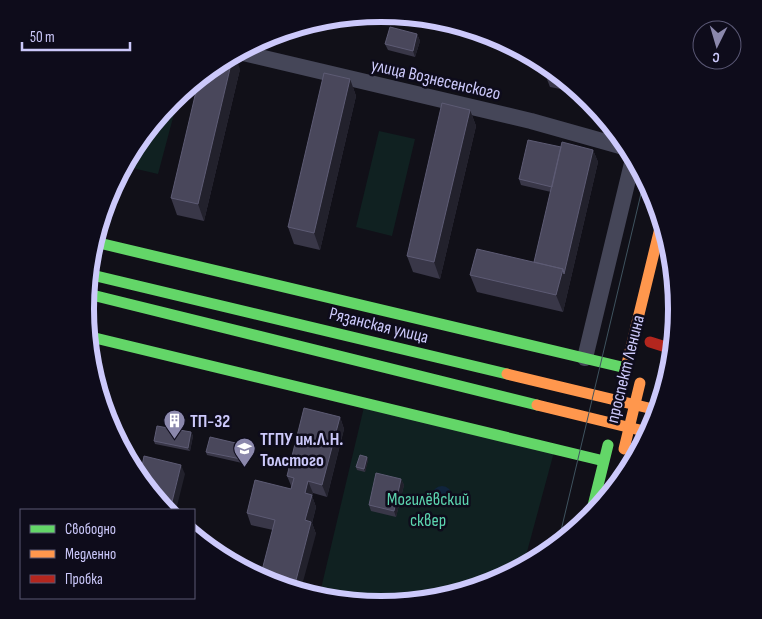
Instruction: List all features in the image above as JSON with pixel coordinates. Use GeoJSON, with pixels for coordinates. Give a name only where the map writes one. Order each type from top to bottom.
{"type":"FeatureCollection","features":[{"type":"Feature","properties":{"kind":"main road","name":"проспект Ленина"},"geometry":{"type":"LineString","coordinates":[[604,461],[658,236]]}},
{"type":"Feature","properties":{"kind":"main road"},"geometry":{"type":"LineString","coordinates":[[102,244],[626,368]]}},
{"type":"Feature","properties":{"kind":"main road","name":"Рязанская улица"},"geometry":{"type":"LineString","coordinates":[[96,275],[650,408]]}},
{"type":"Feature","properties":{"kind":"main road"},"geometry":{"type":"LineString","coordinates":[[95,296],[641,430]]}},
{"type":"Feature","properties":{"kind":"main road"},"geometry":{"type":"LineString","coordinates":[[96,338],[604,461],[594,502]]}},
{"type":"Feature","properties":{"kind":"main road"},"geometry":{"type":"LineString","coordinates":[[650,342],[666,347]]}},
{"type":"Feature","properties":{"kind":"main road","name":"проспект Ленина"},"geometry":{"type":"LineString","coordinates":[[620,464],[641,379]]}},
{"type":"Feature","properties":{"kind":"street","name":"улица Вознесенского"},"geometry":{"type":"LineString","coordinates":[[249,54],[531,121],[616,145]]}},
{"type":"Feature","properties":{"kind":"street"},"geometry":{"type":"LineString","coordinates":[[585,358],[631,168]]}},
{"type":"Feature","properties":{"kind":"green space"},"geometry":{"type":"Polygon","coordinates":[[[175,110],[158,174],[131,168],[153,135],[175,110]]]}},
{"type":"Feature","properties":{"kind":"green space"},"geometry":{"type":"Polygon","coordinates":[[[379,131],[415,139],[392,236],[356,227],[379,131]]]}},
{"type":"Feature","properties":{"kind":"green space","name":"Могилёвский сквер"},"geometry":{"type":"Polygon","coordinates":[[[364,407],[554,452],[524,558],[491,575],[455,587],[418,594],[362,596],[321,590],[364,407]]]}},
{"type":"Feature","properties":{"kind":"water"},"geometry":{"type":"Polygon","coordinates":[[[442,486],[449,489],[452,496],[449,503],[442,506],[435,503],[432,496],[435,489],[442,486]]]}},
{"type":"Feature","properties":{"kind":"building"},"geometry":{"type":"Polygon","coordinates":[[[390,27],[417,34],[413,51],[385,44],[390,27]]]}},
{"type":"Feature","properties":{"kind":"building"},"geometry":{"type":"Polygon","coordinates":[[[231,65],[198,204],[171,198],[196,90],[231,65]]]}},
{"type":"Feature","properties":{"kind":"building"},"geometry":{"type":"Polygon","coordinates":[[[324,73],[350,79],[314,233],[288,227],[324,73]]]}},
{"type":"Feature","properties":{"kind":"building"},"geometry":{"type":"Polygon","coordinates":[[[442,103],[470,110],[434,262],[407,256],[442,103]]]}},
{"type":"Feature","properties":{"kind":"building"},"geometry":{"type":"Polygon","coordinates":[[[528,140],[561,147],[552,187],[519,179],[528,140]]]}},
{"type":"Feature","properties":{"kind":"building"},"geometry":{"type":"Polygon","coordinates":[[[562,142],[593,150],[564,274],[563,269],[534,262],[562,142]]]}},
{"type":"Feature","properties":{"kind":"building"},"geometry":{"type":"Polygon","coordinates":[[[477,249],[563,269],[556,295],[470,275],[477,249]]]}},
{"type":"Feature","properties":{"kind":"building"},"geometry":{"type":"Polygon","coordinates":[[[304,408],[340,417],[322,485],[308,481],[305,493],[312,495],[305,520],[311,522],[295,583],[262,571],[275,520],[247,513],[255,480],[291,489],[294,478],[287,476],[304,408]]]}},
{"type":"Feature","properties":{"kind":"building","name":"ТП-32"},"geometry":{"type":"Polygon","coordinates":[[[157,426],[191,432],[188,448],[154,441],[157,426]]]}},
{"type":"Feature","properties":{"kind":"building"},"geometry":{"type":"Polygon","coordinates":[[[210,437],[244,445],[241,459],[206,452],[210,437]]]}},
{"type":"Feature","properties":{"kind":"building"},"geometry":{"type":"Polygon","coordinates":[[[360,455],[367,457],[364,469],[356,467],[360,455]]]}},
{"type":"Feature","properties":{"kind":"building"},"geometry":{"type":"Polygon","coordinates":[[[144,456],[181,465],[171,505],[165,499],[142,468],[144,456]]]}},
{"type":"Feature","properties":{"kind":"building"},"geometry":{"type":"Polygon","coordinates":[[[376,473],[401,479],[394,511],[369,505],[376,473]]]}},
{"type":"Feature","properties":{"kind":"tram line"},"geometry":{"type":"LineString","coordinates":[[560,533],[642,191]]}},
{"type":"Feature","properties":{"kind":"traffic: fast"},"geometry":{"type":"LineString","coordinates":[[102,244],[626,368]]}},
{"type":"Feature","properties":{"kind":"traffic: fast"},"geometry":{"type":"LineString","coordinates":[[96,276],[507,374]]}},
{"type":"Feature","properties":{"kind":"traffic: fast"},"geometry":{"type":"LineString","coordinates":[[95,296],[537,405]]}},
{"type":"Feature","properties":{"kind":"traffic: fast"},"geometry":{"type":"LineString","coordinates":[[96,338],[604,461]]}},
{"type":"Feature","properties":{"kind":"traffic: fast"},"geometry":{"type":"LineString","coordinates":[[594,502],[608,445]]}},
{"type":"Feature","properties":{"kind":"traffic: slow"},"geometry":{"type":"LineString","coordinates":[[623,380],[658,236]]}},
{"type":"Feature","properties":{"kind":"traffic: slow"},"geometry":{"type":"LineString","coordinates":[[507,374],[650,408]]}},
{"type":"Feature","properties":{"kind":"traffic: slow"},"geometry":{"type":"LineString","coordinates":[[624,449],[640,383]]}},
{"type":"Feature","properties":{"kind":"traffic: slow"},"geometry":{"type":"LineString","coordinates":[[537,405],[641,430]]}},
{"type":"Feature","properties":{"kind":"traffic: jam"},"geometry":{"type":"LineString","coordinates":[[650,342],[666,347]]}},
{"type":"Feature","properties":{"kind":"place","name":"ТП-32"},"geometry":{"type":"Point","coordinates":[174,440]}},
{"type":"Feature","properties":{"kind":"place","name":"ТГПУ им.Л.Н. Толстого"},"geometry":{"type":"Point","coordinates":[244,468]}}]}
